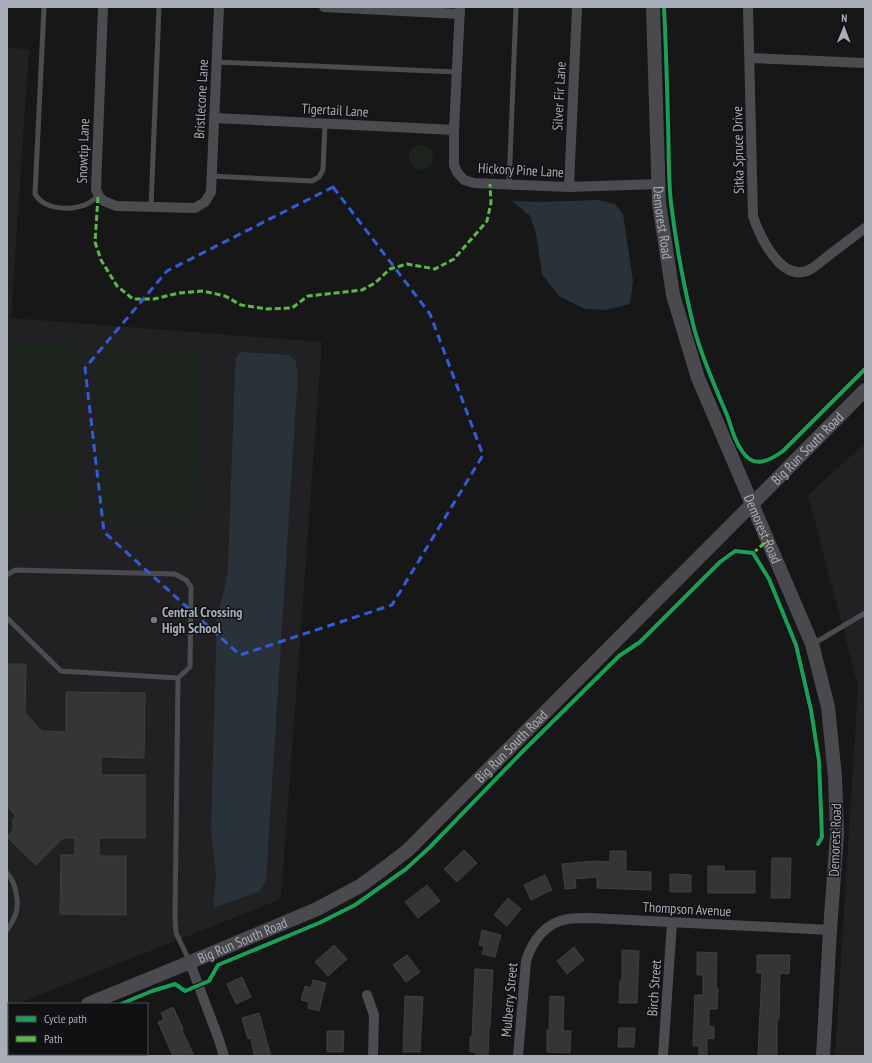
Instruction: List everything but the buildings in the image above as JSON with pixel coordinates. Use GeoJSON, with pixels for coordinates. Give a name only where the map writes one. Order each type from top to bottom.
{"type":"FeatureCollection","features":[{"type":"Feature","properties":{"kind":"street","name":"Snowtip Lane"},"geometry":{"type":"LineString","coordinates":[[103,7],[96,189],[98,197],[117,206],[195,208],[204,202],[211,192]]}},
{"type":"Feature","properties":{"kind":"street","name":"Bristlecone Lane"},"geometry":{"type":"LineString","coordinates":[[211,192],[219,7]]}},
{"type":"Feature","properties":{"kind":"street"},"geometry":{"type":"LineString","coordinates":[[324,7],[460,10]]}},
{"type":"Feature","properties":{"kind":"street","name":"Silver Fir Lane"},"geometry":{"type":"LineString","coordinates":[[569,187],[577,7]]}},
{"type":"Feature","properties":{"kind":"street","name":"Demorest Road"},"geometry":{"type":"LineString","coordinates":[[652,7],[659,203],[673,295],[698,378],[812,644],[828,707],[835,777],[838,834],[830,930],[823,1056]]}},
{"type":"Feature","properties":{"kind":"street","name":"Sitka Spruce Drive"},"geometry":{"type":"LineString","coordinates":[[748,7],[753,216],[757,229],[765,245],[775,259],[787,269],[799,271],[810,269],[865,228]]}},
{"type":"Feature","properties":{"kind":"street","name":"Hickory Pine Lane"},"geometry":{"type":"LineString","coordinates":[[460,10],[456,72],[454,165],[457,172],[464,180],[474,183],[569,187],[658,184]]}},
{"type":"Feature","properties":{"kind":"street"},"geometry":{"type":"LineString","coordinates":[[750,58],[865,63]]}},
{"type":"Feature","properties":{"kind":"street","name":"Tigertail Lane"},"geometry":{"type":"LineString","coordinates":[[214,118],[454,130]]}},
{"type":"Feature","properties":{"kind":"street","name":"Big Run South Road"},"geometry":{"type":"LineString","coordinates":[[90,1003],[190,963],[339,898],[360,886],[394,862],[408,850],[865,390]]}},
{"type":"Feature","properties":{"kind":"street","name":"Thompson Avenue"},"geometry":{"type":"LineString","coordinates":[[545,928],[567,919],[590,918],[830,930]]}},
{"type":"Feature","properties":{"kind":"street","name":"Birch Street"},"geometry":{"type":"LineString","coordinates":[[663,1056],[672,922]]}},
{"type":"Feature","properties":{"kind":"street","name":"Mulberry Street"},"geometry":{"type":"LineString","coordinates":[[518,1056],[526,961],[530,949],[545,928]]}},
{"type":"Feature","properties":{"kind":"street"},"geometry":{"type":"LineString","coordinates":[[190,963],[224,1056]]}},
{"type":"Feature","properties":{"kind":"street"},"geometry":{"type":"LineString","coordinates":[[367,995],[374,1015],[373,1056]]}},
{"type":"Feature","properties":{"kind":"lane"},"geometry":{"type":"LineString","coordinates":[[44,7],[35,194],[39,200],[48,205],[63,207],[76,207],[88,204],[98,197]]}},
{"type":"Feature","properties":{"kind":"lane"},"geometry":{"type":"LineString","coordinates":[[151,207],[159,7]]}},
{"type":"Feature","properties":{"kind":"lane"},"geometry":{"type":"LineString","coordinates":[[509,185],[516,7]]}},
{"type":"Feature","properties":{"kind":"lane"},"geometry":{"type":"LineString","coordinates":[[216,62],[456,72]]}},
{"type":"Feature","properties":{"kind":"lane"},"geometry":{"type":"LineString","coordinates":[[212,176],[312,181],[320,177],[323,170],[325,123]]}},
{"type":"Feature","properties":{"kind":"lane"},"geometry":{"type":"LineString","coordinates":[[7,575],[15,570],[175,574],[186,580],[192,587],[190,667],[178,678],[61,671],[7,618]]}},
{"type":"Feature","properties":{"kind":"lane"},"geometry":{"type":"LineString","coordinates":[[812,644],[865,613]]}},
{"type":"Feature","properties":{"kind":"lane"},"geometry":{"type":"LineString","coordinates":[[178,678],[175,918],[176,933],[190,963]]}},
{"type":"Feature","properties":{"kind":"lane"},"geometry":{"type":"LineString","coordinates":[[7,873],[10,876],[17,893],[16,915],[7,930]]}},
{"type":"Feature","properties":{"kind":"highlighted area"},"geometry":{"type":"Polygon","coordinates":[[[333,187],[430,314],[483,455],[392,605],[240,655],[104,532],[85,368],[167,271],[333,187]]]}},
{"type":"Feature","properties":{"kind":"shaded area","name":"Central Crossing High School"},"geometry":{"type":"Polygon","coordinates":[[[7,48],[29,49],[11,318],[322,342],[281,899],[20,1003],[8,1003],[7,1008],[7,48]]]}},
{"type":"Feature","properties":{"kind":"shaded area"},"geometry":{"type":"Polygon","coordinates":[[[421,145],[429,149],[433,157],[429,165],[421,169],[413,165],[409,157],[413,149],[421,145]]]}},
{"type":"Feature","properties":{"kind":"shaded area"},"geometry":{"type":"Polygon","coordinates":[[[598,200],[615,204],[623,214],[633,281],[630,304],[605,310],[585,309],[559,296],[542,274],[536,233],[530,216],[512,201],[540,202],[598,200]]]}},
{"type":"Feature","properties":{"kind":"shaded area"},"geometry":{"type":"Polygon","coordinates":[[[7,343],[83,345],[78,518],[7,516],[7,343]]]}},
{"type":"Feature","properties":{"kind":"shaded area"},"geometry":{"type":"Polygon","coordinates":[[[99,346],[200,347],[198,523],[98,522],[99,346]]]}},
{"type":"Feature","properties":{"kind":"shaded area"},"geometry":{"type":"Polygon","coordinates":[[[241,352],[289,355],[295,360],[298,372],[266,880],[260,891],[213,908],[216,876],[211,830],[217,615],[224,592],[228,569],[235,372],[236,358],[241,352]]]}},
{"type":"Feature","properties":{"kind":"shaded area"},"geometry":{"type":"Polygon","coordinates":[[[865,443],[865,1056],[835,1056],[858,686],[808,495],[865,443]]]}},
{"type":"Feature","properties":{"kind":"marked path"},"geometry":{"type":"LineString","coordinates":[[98,197],[95,242],[101,260],[117,286],[133,299],[154,299],[179,293],[203,291],[225,296],[241,305],[267,309],[292,308],[308,296],[362,290],[375,283],[390,269],[407,264],[435,269],[454,259],[487,221],[491,203],[490,184]]}},
{"type":"Feature","properties":{"kind":"marked path"},"geometry":{"type":"LineString","coordinates":[[753,553],[768,540]]}},
{"type":"Feature","properties":{"kind":"cycle path"},"geometry":{"type":"LineString","coordinates":[[664,7],[669,183],[678,250],[697,339],[735,438],[744,454],[749,459],[761,462],[783,451],[865,369]]}},
{"type":"Feature","properties":{"kind":"cycle path"},"geometry":{"type":"LineString","coordinates":[[123,1003],[152,991],[175,984],[185,991],[209,981],[218,965],[319,923],[355,905],[406,869],[430,847],[524,750],[619,656],[640,642],[720,562],[735,551],[753,553],[769,579],[796,645],[811,710],[819,761],[822,837],[818,844]]}},
{"type":"Feature","properties":{"kind":"place","name":"Central Crossing High School"},"geometry":{"type":"Point","coordinates":[154,620]}}]}
